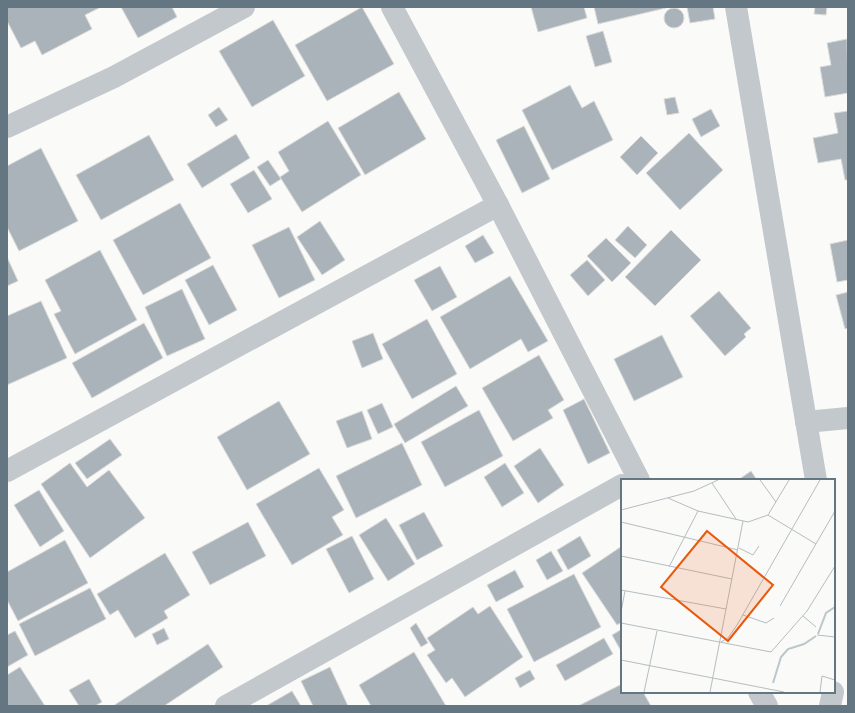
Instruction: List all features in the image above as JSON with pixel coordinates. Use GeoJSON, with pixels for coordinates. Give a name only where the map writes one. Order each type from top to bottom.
{"type":"FeatureCollection","features":[{"type":"Feature","properties":{"kind":"street"},"geometry":{"type":"LineString","coordinates":[[7,127],[114,76],[244,7]]}},
{"type":"Feature","properties":{"kind":"street"},"geometry":{"type":"LineString","coordinates":[[392,7],[498,205],[632,479]]}},
{"type":"Feature","properties":{"kind":"street"},"geometry":{"type":"LineString","coordinates":[[736,7],[816,479]]}},
{"type":"Feature","properties":{"kind":"street"},"geometry":{"type":"LineString","coordinates":[[7,471],[498,205]]}},
{"type":"Feature","properties":{"kind":"street"},"geometry":{"type":"LineString","coordinates":[[806,422],[848,418]]}},
{"type":"Feature","properties":{"kind":"street"},"geometry":{"type":"LineString","coordinates":[[226,706],[621,486]]}},
{"type":"Feature","properties":{"kind":"street"},"geometry":{"type":"LineString","coordinates":[[760,693],[767,706]]}},
{"type":"Feature","properties":{"kind":"street"},"geometry":{"type":"LineString","coordinates":[[830,706],[833,693]]}},
{"type":"Feature","properties":{"kind":"building"},"geometry":{"type":"Polygon","coordinates":[[[7,7],[101,7],[85,15],[92,29],[42,55],[35,41],[21,48],[7,21],[7,7]]]}},
{"type":"Feature","properties":{"kind":"building"},"geometry":{"type":"Polygon","coordinates":[[[121,7],[172,7],[177,17],[138,38],[121,7]]]}},
{"type":"Feature","properties":{"kind":"building"},"geometry":{"type":"Polygon","coordinates":[[[362,7],[394,64],[327,101],[295,45],[362,7]]]}},
{"type":"Feature","properties":{"kind":"building"},"geometry":{"type":"Polygon","coordinates":[[[531,7],[584,7],[587,18],[538,32],[531,7]]]}},
{"type":"Feature","properties":{"kind":"building"},"geometry":{"type":"Polygon","coordinates":[[[594,7],[666,7],[666,8],[598,24],[594,7]]]}},
{"type":"Feature","properties":{"kind":"building"},"geometry":{"type":"Polygon","coordinates":[[[687,7],[713,7],[715,19],[690,23],[687,7]]]}},
{"type":"Feature","properties":{"kind":"building"},"geometry":{"type":"Polygon","coordinates":[[[815,7],[827,7],[826,15],[814,14],[815,7]]]}},
{"type":"Feature","properties":{"kind":"building"},"geometry":{"type":"Polygon","coordinates":[[[674,8],[681,11],[684,18],[681,25],[674,28],[667,25],[664,18],[667,11],[674,8]]]}},
{"type":"Feature","properties":{"kind":"building"},"geometry":{"type":"Polygon","coordinates":[[[273,20],[305,76],[252,107],[219,51],[273,20]]]}},
{"type":"Feature","properties":{"kind":"building"},"geometry":{"type":"Polygon","coordinates":[[[603,31],[612,62],[595,67],[586,36],[603,31]]]}},
{"type":"Feature","properties":{"kind":"building"},"geometry":{"type":"Polygon","coordinates":[[[847,39],[848,93],[825,97],[820,67],[831,65],[827,43],[847,39]]]}},
{"type":"Feature","properties":{"kind":"building"},"geometry":{"type":"Polygon","coordinates":[[[570,85],[582,108],[594,101],[613,140],[552,170],[522,110],[570,85]]]}},
{"type":"Feature","properties":{"kind":"building"},"geometry":{"type":"Polygon","coordinates":[[[399,92],[426,139],[365,175],[338,128],[399,92]]]}},
{"type":"Feature","properties":{"kind":"building"},"geometry":{"type":"Polygon","coordinates":[[[675,97],[679,113],[667,115],[664,99],[675,97]]]}},
{"type":"Feature","properties":{"kind":"building"},"geometry":{"type":"Polygon","coordinates":[[[219,107],[228,120],[216,127],[208,115],[219,107]]]}},
{"type":"Feature","properties":{"kind":"building"},"geometry":{"type":"Polygon","coordinates":[[[711,109],[720,126],[701,137],[692,119],[711,109]]]}},
{"type":"Feature","properties":{"kind":"building"},"geometry":{"type":"Polygon","coordinates":[[[848,111],[848,180],[845,180],[841,159],[818,163],[813,138],[838,133],[834,113],[848,111]]]}},
{"type":"Feature","properties":{"kind":"building"},"geometry":{"type":"Polygon","coordinates":[[[328,121],[361,175],[302,212],[280,177],[289,171],[278,152],[328,121]]]}},
{"type":"Feature","properties":{"kind":"building"},"geometry":{"type":"Polygon","coordinates":[[[524,126],[550,179],[522,193],[496,140],[524,126]]]}},
{"type":"Feature","properties":{"kind":"building"},"geometry":{"type":"Polygon","coordinates":[[[689,133],[723,170],[680,210],[646,173],[689,133]]]}},
{"type":"Feature","properties":{"kind":"building"},"geometry":{"type":"Polygon","coordinates":[[[236,134],[250,158],[202,188],[187,164],[236,134]]]}},
{"type":"Feature","properties":{"kind":"building"},"geometry":{"type":"Polygon","coordinates":[[[149,135],[174,180],[101,220],[76,175],[149,135]]]}},
{"type":"Feature","properties":{"kind":"building"},"geometry":{"type":"Polygon","coordinates":[[[641,136],[658,153],[637,175],[620,157],[641,136]]]}},
{"type":"Feature","properties":{"kind":"building"},"geometry":{"type":"Polygon","coordinates":[[[41,148],[78,221],[19,251],[7,227],[7,166],[41,148]]]}},
{"type":"Feature","properties":{"kind":"building"},"geometry":{"type":"Polygon","coordinates":[[[268,160],[281,179],[270,186],[257,167],[268,160]]]}},
{"type":"Feature","properties":{"kind":"building"},"geometry":{"type":"Polygon","coordinates":[[[254,170],[272,199],[248,213],[230,184],[254,170]]]}},
{"type":"Feature","properties":{"kind":"building"},"geometry":{"type":"Polygon","coordinates":[[[180,203],[211,258],[143,295],[113,240],[180,203]]]}},
{"type":"Feature","properties":{"kind":"building"},"geometry":{"type":"Polygon","coordinates":[[[320,221],[345,260],[322,275],[297,237],[320,221]]]}},
{"type":"Feature","properties":{"kind":"building"},"geometry":{"type":"Polygon","coordinates":[[[628,226],[647,245],[635,258],[615,240],[628,226]]]}},
{"type":"Feature","properties":{"kind":"building"},"geometry":{"type":"Polygon","coordinates":[[[289,227],[315,280],[279,298],[252,245],[289,227]]]}},
{"type":"Feature","properties":{"kind":"building"},"geometry":{"type":"Polygon","coordinates":[[[671,230],[701,260],[655,306],[625,277],[671,230]]]}},
{"type":"Feature","properties":{"kind":"building"},"geometry":{"type":"Polygon","coordinates":[[[483,235],[494,253],[475,263],[465,246],[483,235]]]}},
{"type":"Feature","properties":{"kind":"building"},"geometry":{"type":"Polygon","coordinates":[[[606,238],[631,263],[612,282],[587,256],[606,238]]]}},
{"type":"Feature","properties":{"kind":"building"},"geometry":{"type":"Polygon","coordinates":[[[848,240],[848,280],[837,282],[830,244],[848,240]]]}},
{"type":"Feature","properties":{"kind":"building"},"geometry":{"type":"Polygon","coordinates":[[[100,250],[137,320],[75,354],[54,314],[61,311],[45,280],[100,250]]]}},
{"type":"Feature","properties":{"kind":"building"},"geometry":{"type":"Polygon","coordinates":[[[7,257],[18,281],[7,286],[7,257]]]}},
{"type":"Feature","properties":{"kind":"building"},"geometry":{"type":"Polygon","coordinates":[[[587,260],[605,280],[588,296],[570,275],[587,260]]]}},
{"type":"Feature","properties":{"kind":"building"},"geometry":{"type":"Polygon","coordinates":[[[213,265],[237,310],[209,325],[185,280],[213,265]]]}},
{"type":"Feature","properties":{"kind":"building"},"geometry":{"type":"Polygon","coordinates":[[[440,266],[457,297],[432,311],[414,280],[440,266]]]}},
{"type":"Feature","properties":{"kind":"building"},"geometry":{"type":"Polygon","coordinates":[[[510,276],[548,341],[528,352],[521,339],[470,369],[440,317],[510,276]]]}},
{"type":"Feature","properties":{"kind":"building"},"geometry":{"type":"Polygon","coordinates":[[[182,289],[205,339],[167,356],[145,307],[182,289]]]}},
{"type":"Feature","properties":{"kind":"building"},"geometry":{"type":"Polygon","coordinates":[[[719,291],[751,328],[744,334],[746,337],[725,356],[690,316],[719,291]]]}},
{"type":"Feature","properties":{"kind":"building"},"geometry":{"type":"Polygon","coordinates":[[[848,292],[848,328],[845,329],[836,295],[848,292]]]}},
{"type":"Feature","properties":{"kind":"building"},"geometry":{"type":"Polygon","coordinates":[[[41,301],[67,358],[7,385],[7,316],[41,301]]]}},
{"type":"Feature","properties":{"kind":"building"},"geometry":{"type":"Polygon","coordinates":[[[427,319],[457,374],[412,399],[382,344],[427,319]]]}},
{"type":"Feature","properties":{"kind":"building"},"geometry":{"type":"Polygon","coordinates":[[[144,323],[163,358],[92,398],[72,363],[144,323]]]}},
{"type":"Feature","properties":{"kind":"building"},"geometry":{"type":"Polygon","coordinates":[[[373,333],[383,359],[362,368],[352,341],[373,333]]]}},
{"type":"Feature","properties":{"kind":"building"},"geometry":{"type":"Polygon","coordinates":[[[662,335],[683,377],[634,401],[614,359],[662,335]]]}},
{"type":"Feature","properties":{"kind":"building"},"geometry":{"type":"Polygon","coordinates":[[[539,355],[564,400],[548,410],[553,418],[513,441],[482,388],[539,355]]]}},
{"type":"Feature","properties":{"kind":"building"},"geometry":{"type":"Polygon","coordinates":[[[456,386],[468,406],[405,443],[394,424],[456,386]]]}},
{"type":"Feature","properties":{"kind":"building"},"geometry":{"type":"Polygon","coordinates":[[[584,399],[610,453],[588,464],[563,410],[584,399]]]}},
{"type":"Feature","properties":{"kind":"building"},"geometry":{"type":"Polygon","coordinates":[[[279,401],[310,454],[247,490],[217,437],[279,401]]]}},
{"type":"Feature","properties":{"kind":"building"},"geometry":{"type":"Polygon","coordinates":[[[382,403],[393,427],[378,434],[367,410],[382,403]]]}},
{"type":"Feature","properties":{"kind":"building"},"geometry":{"type":"Polygon","coordinates":[[[479,410],[503,456],[445,487],[421,442],[479,410]]]}},
{"type":"Feature","properties":{"kind":"building"},"geometry":{"type":"Polygon","coordinates":[[[362,411],[372,439],[347,448],[336,421],[362,411]]]}},
{"type":"Feature","properties":{"kind":"building"},"geometry":{"type":"Polygon","coordinates":[[[110,439],[122,455],[87,479],[75,463],[110,439]]]}},
{"type":"Feature","properties":{"kind":"building"},"geometry":{"type":"Polygon","coordinates":[[[402,443],[422,485],[356,518],[336,476],[402,443]]]}},
{"type":"Feature","properties":{"kind":"building"},"geometry":{"type":"Polygon","coordinates":[[[540,448],[564,485],[538,503],[514,466],[540,448]]]}},
{"type":"Feature","properties":{"kind":"building"},"geometry":{"type":"Polygon","coordinates":[[[70,463],[87,487],[109,470],[145,518],[90,558],[41,484],[70,463]]]}},
{"type":"Feature","properties":{"kind":"building"},"geometry":{"type":"Polygon","coordinates":[[[505,463],[524,493],[502,507],[484,477],[505,463]]]}},
{"type":"Feature","properties":{"kind":"building"},"geometry":{"type":"Polygon","coordinates":[[[319,468],[344,510],[332,517],[343,535],[292,565],[256,504],[319,468]]]}},
{"type":"Feature","properties":{"kind":"building"},"geometry":{"type":"Polygon","coordinates":[[[751,471],[756,479],[739,479],[751,471]]]}},
{"type":"Feature","properties":{"kind":"building"},"geometry":{"type":"Polygon","coordinates":[[[39,490],[64,531],[40,547],[14,505],[39,490]]]}},
{"type":"Feature","properties":{"kind":"building"},"geometry":{"type":"Polygon","coordinates":[[[424,512],[443,546],[417,560],[399,525],[424,512]]]}},
{"type":"Feature","properties":{"kind":"building"},"geometry":{"type":"Polygon","coordinates":[[[386,518],[415,564],[388,581],[359,535],[386,518]]]}},
{"type":"Feature","properties":{"kind":"building"},"geometry":{"type":"Polygon","coordinates":[[[248,522],[266,556],[210,585],[192,552],[248,522]]]}},
{"type":"Feature","properties":{"kind":"building"},"geometry":{"type":"Polygon","coordinates":[[[352,536],[374,579],[349,593],[326,549],[352,536]]]}},
{"type":"Feature","properties":{"kind":"building"},"geometry":{"type":"Polygon","coordinates":[[[580,536],[591,556],[568,570],[557,550],[580,536]]]}},
{"type":"Feature","properties":{"kind":"building"},"geometry":{"type":"Polygon","coordinates":[[[65,540],[88,583],[18,621],[7,600],[7,572],[65,540]]]}},
{"type":"Feature","properties":{"kind":"building"},"geometry":{"type":"Polygon","coordinates":[[[621,547],[621,623],[617,625],[582,573],[621,547]]]}},
{"type":"Feature","properties":{"kind":"building"},"geometry":{"type":"Polygon","coordinates":[[[551,551],[563,571],[547,580],[536,560],[551,551]]]}},
{"type":"Feature","properties":{"kind":"building"},"geometry":{"type":"Polygon","coordinates":[[[165,553],[190,595],[164,611],[168,618],[135,638],[118,610],[110,615],[97,594],[165,553]]]}},
{"type":"Feature","properties":{"kind":"building"},"geometry":{"type":"Polygon","coordinates":[[[515,570],[524,587],[496,602],[487,585],[515,570]]]}},
{"type":"Feature","properties":{"kind":"building"},"geometry":{"type":"Polygon","coordinates":[[[574,574],[601,627],[534,662],[507,609],[574,574]]]}},
{"type":"Feature","properties":{"kind":"building"},"geometry":{"type":"Polygon","coordinates":[[[90,588],[106,619],[35,656],[19,624],[90,588]]]}},
{"type":"Feature","properties":{"kind":"building"},"geometry":{"type":"Polygon","coordinates":[[[490,606],[523,657],[465,697],[452,678],[446,683],[427,655],[435,650],[427,638],[473,607],[478,614],[490,606]]]}},
{"type":"Feature","properties":{"kind":"building"},"geometry":{"type":"Polygon","coordinates":[[[416,623],[428,643],[421,647],[410,628],[416,623]]]}},
{"type":"Feature","properties":{"kind":"building"},"geometry":{"type":"Polygon","coordinates":[[[164,628],[169,639],[157,645],[152,634],[164,628]]]}},
{"type":"Feature","properties":{"kind":"building"},"geometry":{"type":"Polygon","coordinates":[[[621,630],[621,651],[612,635],[621,630]]]}},
{"type":"Feature","properties":{"kind":"building"},"geometry":{"type":"Polygon","coordinates":[[[15,631],[28,655],[7,667],[7,635],[15,631]]]}},
{"type":"Feature","properties":{"kind":"building"},"geometry":{"type":"Polygon","coordinates":[[[604,638],[613,654],[565,681],[556,665],[604,638]]]}},
{"type":"Feature","properties":{"kind":"building"},"geometry":{"type":"Polygon","coordinates":[[[208,644],[223,667],[164,706],[113,706],[208,644]]]}},
{"type":"Feature","properties":{"kind":"building"},"geometry":{"type":"Polygon","coordinates":[[[414,652],[446,706],[371,706],[359,685],[414,652]]]}},
{"type":"Feature","properties":{"kind":"building"},"geometry":{"type":"Polygon","coordinates":[[[20,667],[45,706],[7,706],[7,675],[20,667]]]}},
{"type":"Feature","properties":{"kind":"building"},"geometry":{"type":"Polygon","coordinates":[[[330,667],[348,706],[313,706],[301,681],[330,667]]]}},
{"type":"Feature","properties":{"kind":"building"},"geometry":{"type":"Polygon","coordinates":[[[530,670],[535,679],[520,688],[515,678],[530,670]]]}},
{"type":"Feature","properties":{"kind":"building"},"geometry":{"type":"Polygon","coordinates":[[[89,679],[102,702],[95,706],[79,706],[69,690],[89,679]]]}},
{"type":"Feature","properties":{"kind":"building"},"geometry":{"type":"Polygon","coordinates":[[[621,684],[621,693],[644,693],[651,706],[578,706],[621,684]]]}},
{"type":"Feature","properties":{"kind":"building"},"geometry":{"type":"Polygon","coordinates":[[[292,691],[301,706],[266,706],[292,691]]]}}]}
